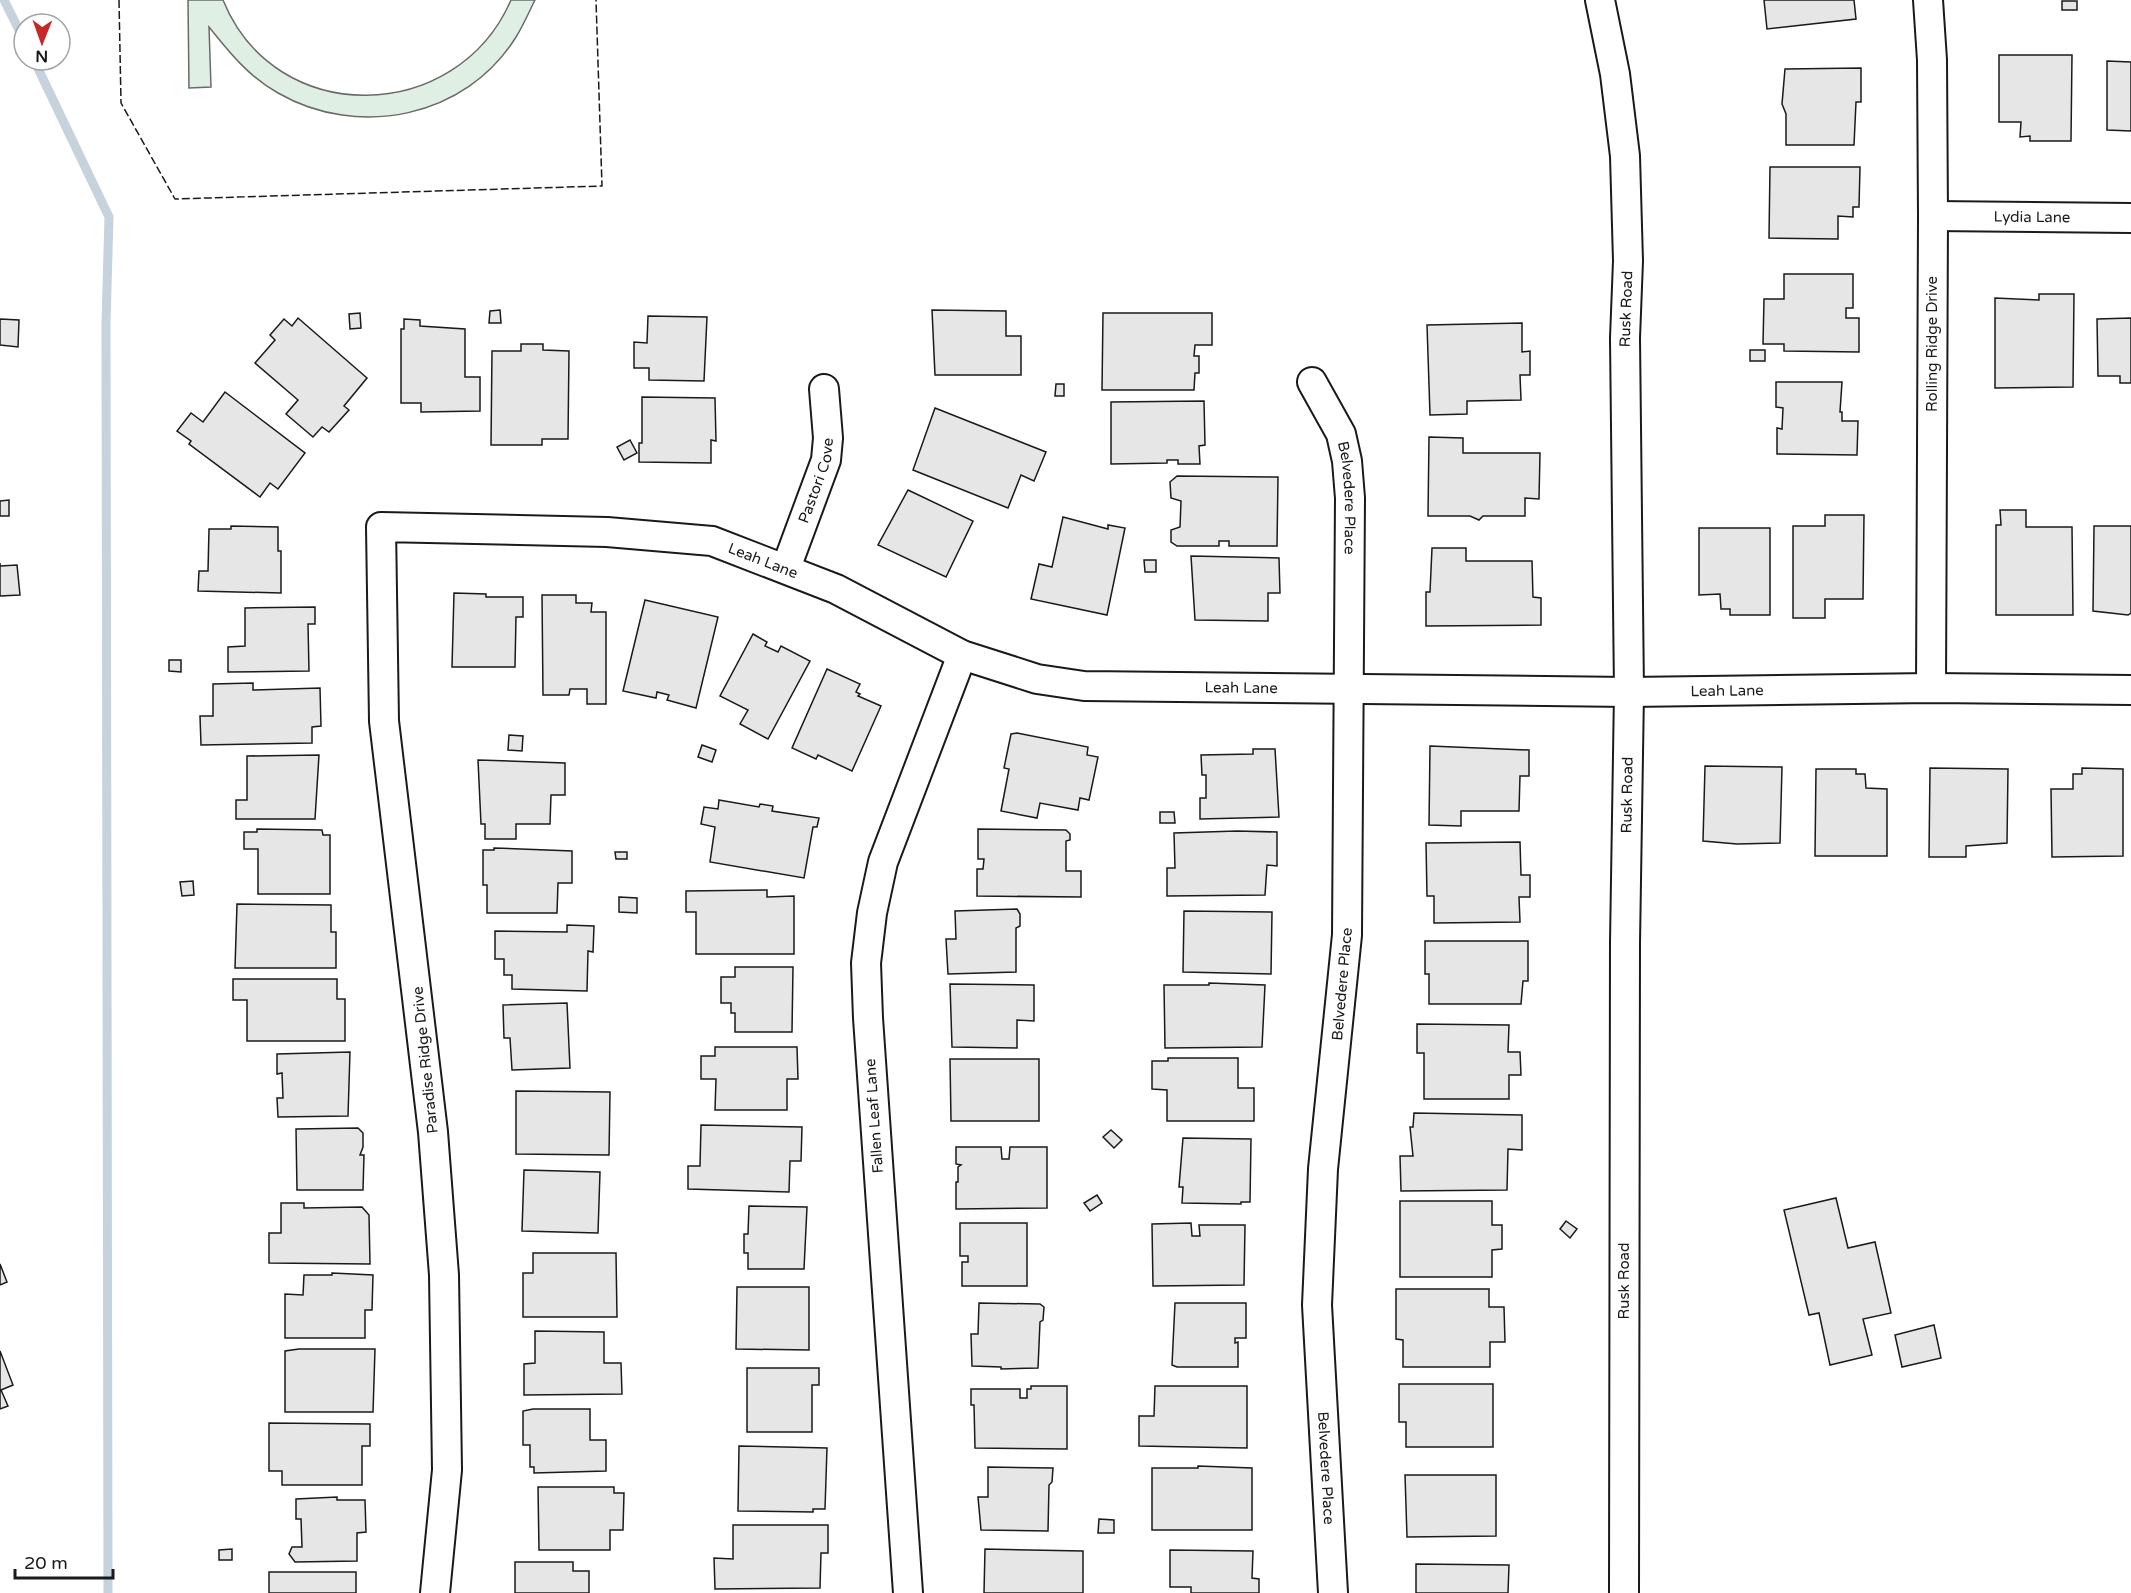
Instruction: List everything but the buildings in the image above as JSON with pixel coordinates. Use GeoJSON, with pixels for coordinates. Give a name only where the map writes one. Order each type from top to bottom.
{"type":"FeatureCollection","features":[{"type":"Feature","properties":{"kind":"street","name":"Rusk Road"},"geometry":{"type":"LineString","coordinates":[[1600,0],[1615,74],[1625,156],[1628,261],[1625,338],[1629,692],[1625,943],[1624,1593]]}},
{"type":"Feature","properties":{"kind":"street","name":"Rolling Ridge Drive"},"geometry":{"type":"LineString","coordinates":[[1928,0],[1932,60],[1933,216],[1931,688]]}},
{"type":"Feature","properties":{"kind":"street","name":"Lydia Lane"},"geometry":{"type":"LineString","coordinates":[[1933,216],[2131,218]]}},
{"type":"Feature","properties":{"kind":"street","name":"Belvedere Place"},"geometry":{"type":"LineString","coordinates":[[1312,382],[1341,434],[1347,461],[1350,498],[1347,935],[1323,1169],[1317,1305],[1333,1593]]}},
{"type":"Feature","properties":{"kind":"street","name":"Pastori Cove"},"geometry":{"type":"LineString","coordinates":[[786,568],[826,460],[828,438],[824,389]]}},
{"type":"Feature","properties":{"kind":"street","name":"Leah Lane"},"geometry":{"type":"LineString","coordinates":[[381,527],[607,532],[712,541],[836,589],[962,655],[1036,679],[1084,686],[1629,692],[1931,688],[2131,690]]}},
{"type":"Feature","properties":{"kind":"street","name":"Paradise Ridge Drive"},"geometry":{"type":"LineString","coordinates":[[381,527],[384,721],[433,1132],[444,1275],[447,1470],[435,1593]]}},
{"type":"Feature","properties":{"kind":"street","name":"Fallen Leaf Lane"},"geometry":{"type":"LineString","coordinates":[[908,1593],[868,1029],[866,963],[872,913],[883,862],[962,655]]}},
{"type":"Feature","properties":{"kind":"green space"},"geometry":{"type":"Polygon","coordinates":[[[188,0],[223,0],[248,42],[282,72],[323,90],[366,95],[410,89],[451,71],[485,41],[511,0],[535,0],[516,37],[495,65],[469,86],[440,102],[408,113],[375,117],[342,115],[309,107],[278,93],[249,72],[209,27],[211,87],[189,88],[188,0]]]}},
{"type":"Feature","properties":{"kind":"waterway"},"geometry":{"type":"LineString","coordinates":[[4,0],[12,16]]}},
{"type":"Feature","properties":{"kind":"waterway"},"geometry":{"type":"LineString","coordinates":[[40,72],[109,217],[106,323],[108,1593]]}},
{"type":"Feature","properties":{"kind":"fence"},"geometry":{"type":"LineString","coordinates":[[119,0],[121,103],[175,199],[602,186],[596,0]]}}]}
